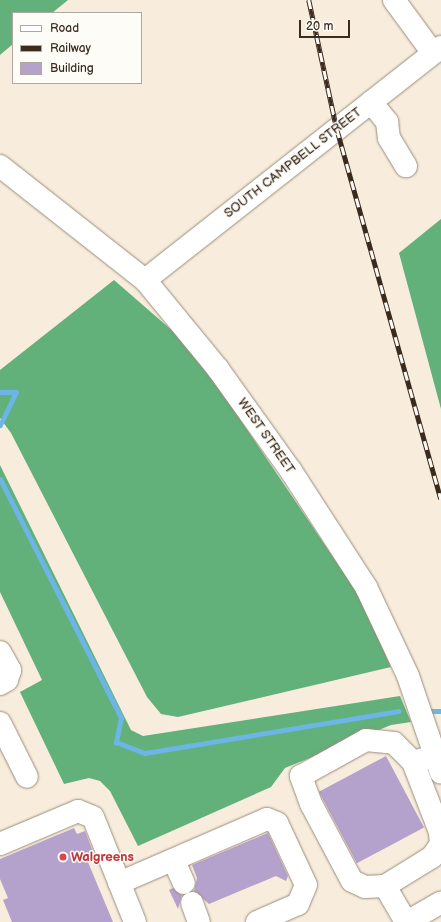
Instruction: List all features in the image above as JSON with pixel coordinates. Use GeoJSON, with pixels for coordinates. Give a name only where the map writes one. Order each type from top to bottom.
{"type":"FeatureCollection","features":[{"type":"Feature","properties":{"kind":"street"},"geometry":{"type":"LineString","coordinates":[[394,0],[437,50]]}},
{"type":"Feature","properties":{"kind":"street","name":"SOUTH CAMPBELL STREET"},"geometry":{"type":"LineString","coordinates":[[146,280],[437,50]]}},
{"type":"Feature","properties":{"kind":"street"},"geometry":{"type":"LineString","coordinates":[[371,102],[387,122],[388,138],[406,166]]}},
{"type":"Feature","properties":{"kind":"street","name":"WEST STREET"},"geometry":{"type":"LineString","coordinates":[[5,176],[146,280],[218,369],[291,471],[366,587],[408,676],[438,764]]}},
{"type":"Feature","properties":{"kind":"street"},"geometry":{"type":"LineString","coordinates":[[0,652],[10,670],[7,680],[0,684]]}},
{"type":"Feature","properties":{"kind":"street"},"geometry":{"type":"LineString","coordinates":[[0,723],[26,777]]}},
{"type":"Feature","properties":{"kind":"street"},"geometry":{"type":"LineString","coordinates":[[366,740],[394,743],[413,762],[440,832],[440,844],[432,857],[385,886],[364,887],[352,882],[311,804],[301,776],[366,740]]}},
{"type":"Feature","properties":{"kind":"street"},"geometry":{"type":"LineString","coordinates":[[413,762],[438,764]]}},
{"type":"Feature","properties":{"kind":"street"},"geometry":{"type":"LineString","coordinates":[[0,844],[78,811],[93,817],[135,922]]}},
{"type":"Feature","properties":{"kind":"street"},"geometry":{"type":"LineString","coordinates":[[119,883],[174,861],[267,819],[277,823],[304,876],[304,895],[298,904],[257,922]]}},
{"type":"Feature","properties":{"kind":"street"},"geometry":{"type":"LineString","coordinates":[[174,861],[184,883]]}},
{"type":"Feature","properties":{"kind":"street"},"geometry":{"type":"LineString","coordinates":[[385,886],[425,915]]}},
{"type":"Feature","properties":{"kind":"green space"},"geometry":{"type":"Polygon","coordinates":[[[0,0],[68,0],[53,12],[12,12],[12,45],[0,55],[0,0]]]}},
{"type":"Feature","properties":{"kind":"green space"},"geometry":{"type":"Polygon","coordinates":[[[441,219],[441,409],[399,253],[441,219]]]}},
{"type":"Feature","properties":{"kind":"green space"},"geometry":{"type":"Polygon","coordinates":[[[114,280],[175,333],[221,391],[360,597],[391,667],[178,717],[161,714],[147,697],[11,433],[0,418],[0,370],[114,280]]]}},
{"type":"Feature","properties":{"kind":"green space"},"geometry":{"type":"Polygon","coordinates":[[[0,465],[131,730],[143,736],[400,696],[411,722],[391,725],[285,768],[271,787],[138,846],[110,791],[100,781],[89,778],[64,784],[20,692],[42,680],[0,592],[0,465]]]}},
{"type":"Feature","properties":{"kind":"building"},"geometry":{"type":"Polygon","coordinates":[[[386,756],[424,828],[357,863],[319,792],[386,756]]]}},
{"type":"Feature","properties":{"kind":"building","name":"Walgreens"},"geometry":{"type":"Polygon","coordinates":[[[74,828],[77,834],[85,831],[93,852],[85,855],[113,922],[12,922],[3,900],[8,898],[0,879],[0,859],[74,828]]]}},
{"type":"Feature","properties":{"kind":"building"},"geometry":{"type":"Polygon","coordinates":[[[268,833],[288,876],[286,881],[276,876],[209,904],[194,891],[197,878],[192,865],[268,833]]]}},
{"type":"Feature","properties":{"kind":"building"},"geometry":{"type":"Polygon","coordinates":[[[173,888],[182,895],[178,909],[169,890],[173,888]]]}},
{"type":"Feature","properties":{"kind":"waterway"},"geometry":{"type":"LineString","coordinates":[[0,392],[16,392],[0,425]]}},
{"type":"Feature","properties":{"kind":"waterway"},"geometry":{"type":"LineString","coordinates":[[0,479],[121,718],[116,742],[145,753],[399,711]]}},
{"type":"Feature","properties":{"kind":"waterway"},"geometry":{"type":"LineString","coordinates":[[428,711],[441,711]]}},
{"type":"Feature","properties":{"kind":"railway"},"geometry":{"type":"LineString","coordinates":[[309,0],[337,129],[441,499]]}},
{"type":"Feature","properties":{"kind":"place","name":"Walgreens"},"geometry":{"type":"Point","coordinates":[63,857]}}]}
